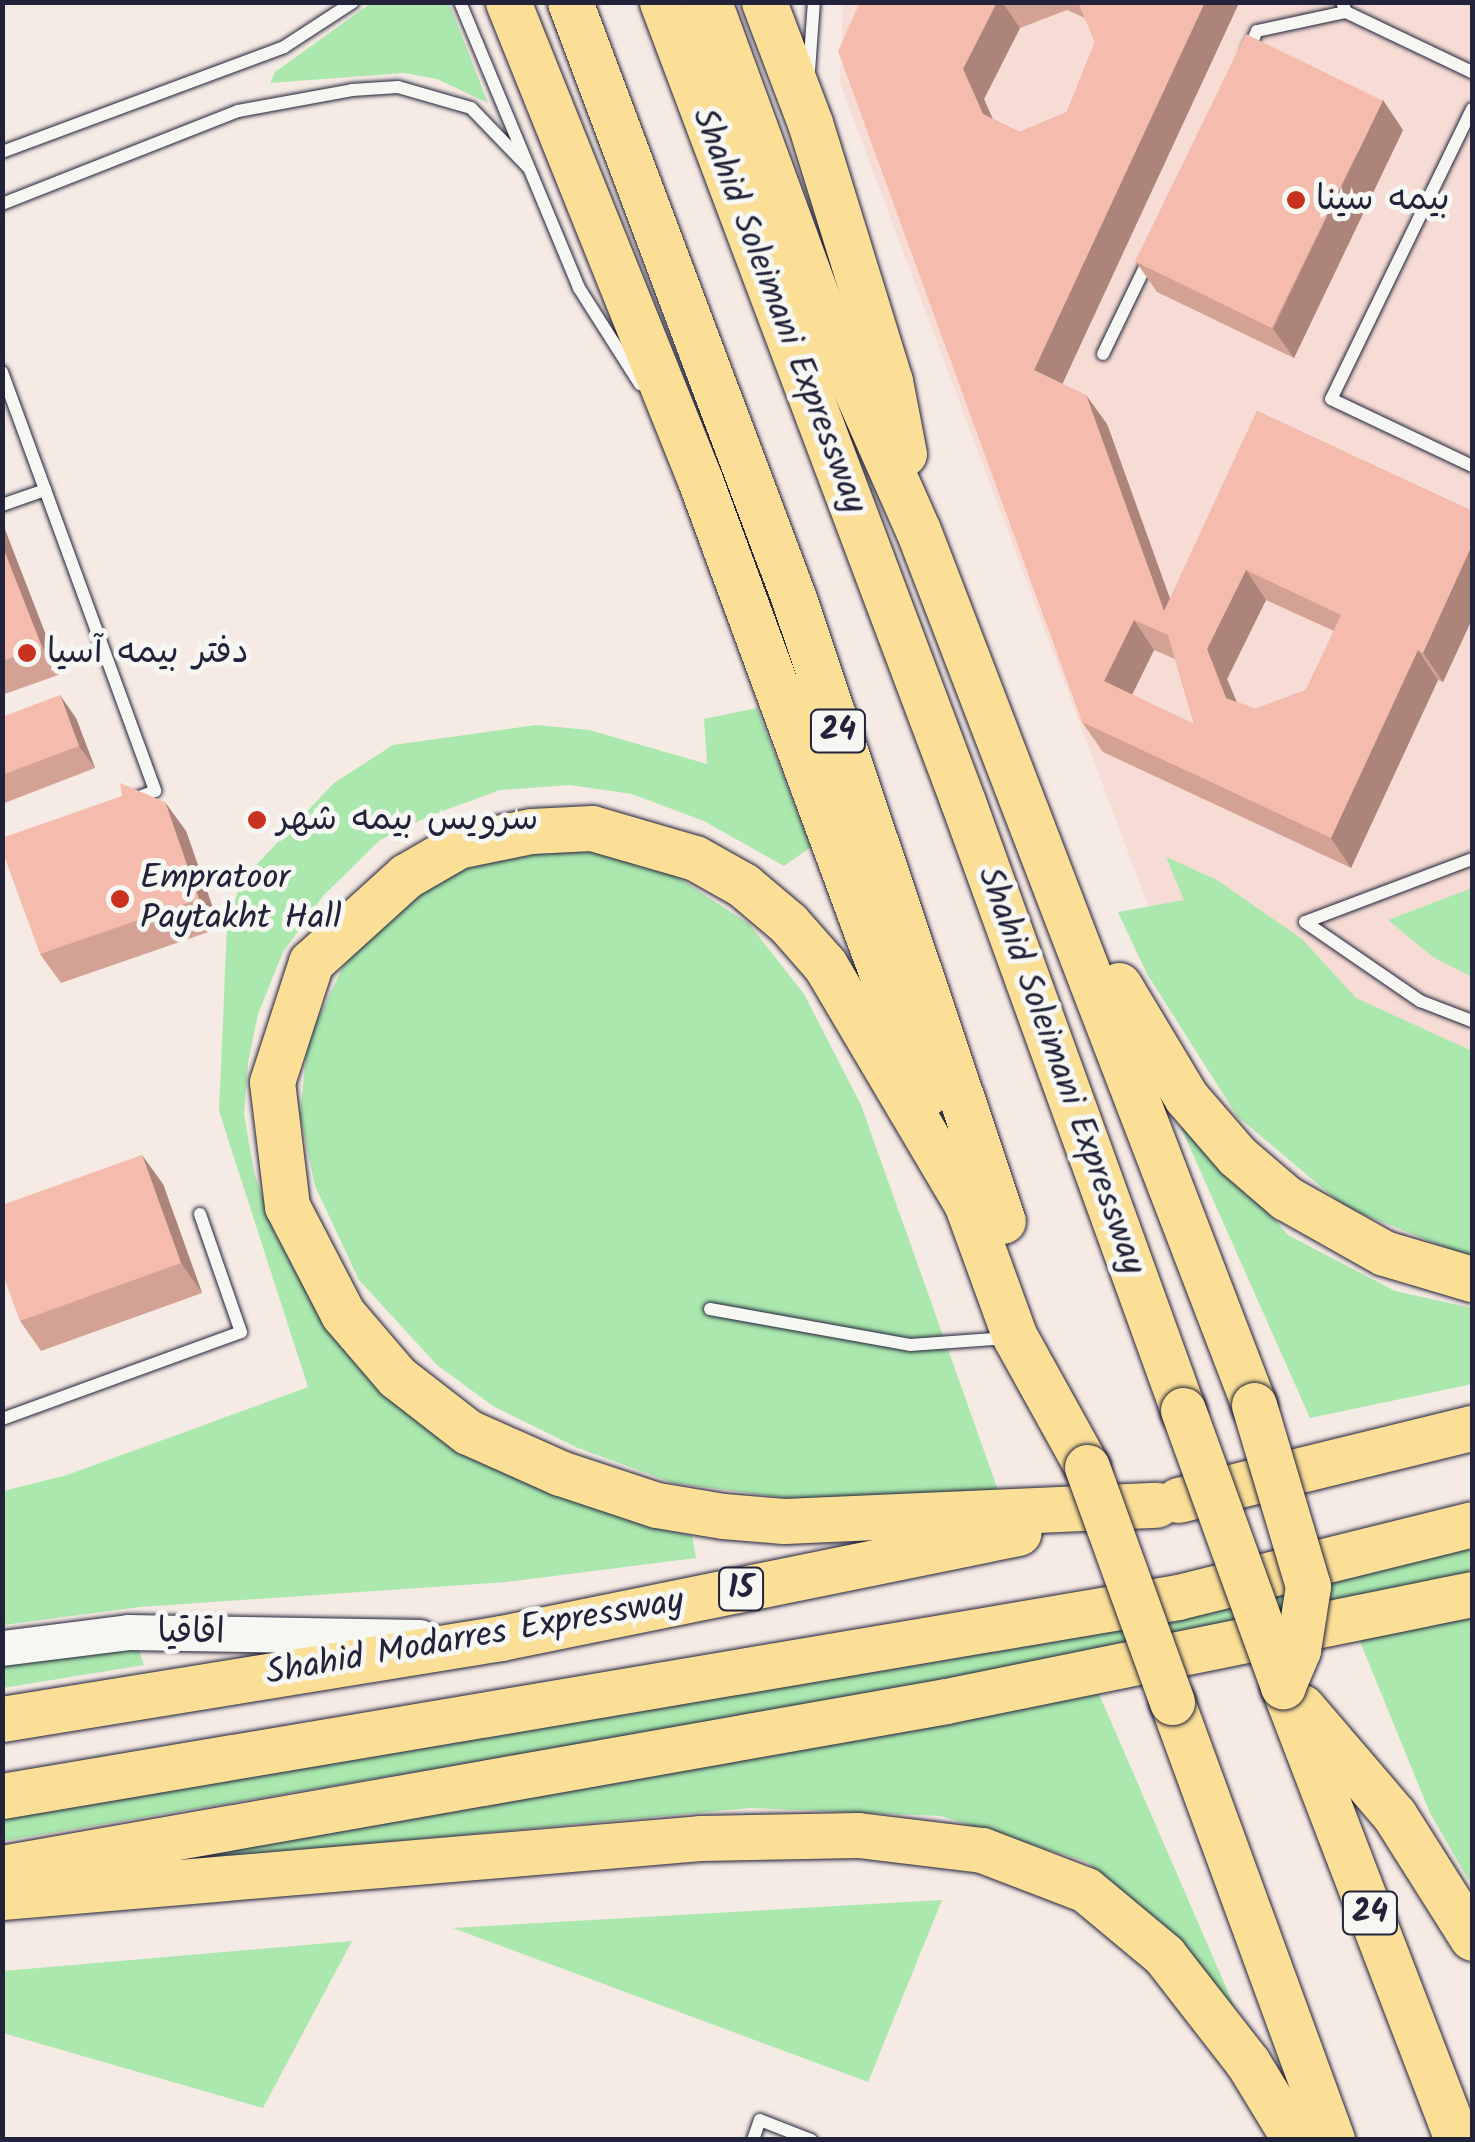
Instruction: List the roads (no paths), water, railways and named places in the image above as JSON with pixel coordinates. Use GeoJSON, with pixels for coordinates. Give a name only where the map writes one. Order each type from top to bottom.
{"type":"FeatureCollection","features":[{"type":"Feature","properties":{"kind":"highway"},"geometry":{"type":"LineString","coordinates":[[508,2],[700,480],[1015,1337],[1087,1467]]}},
{"type":"Feature","properties":{"kind":"highway","name":"24"},"geometry":{"type":"LineString","coordinates":[[570,2],[794,599],[1087,1467],[1332,2140]]}},
{"type":"Feature","properties":{"kind":"highway","name":"Shahid Soleimani Expressway"},"geometry":{"type":"LineString","coordinates":[[662,2],[963,802],[1283,1686],[1457,2140]]}},
{"type":"Feature","properties":{"kind":"highway"},"geometry":{"type":"LineString","coordinates":[[709,2],[827,325],[918,530],[1054,878],[1254,1405],[1292,1516],[1308,1586],[1298,1650],[1283,1686],[1394,1816],[1472,1938]]}},
{"type":"Feature","properties":{"kind":"highway"},"geometry":{"type":"LineString","coordinates":[[764,2],[810,123],[890,381],[918,530]]}},
{"type":"Feature","properties":{"kind":"highway"},"geometry":{"type":"LineString","coordinates":[[966,1205],[825,965],[788,923],[743,885],[695,858],[592,828],[531,830],[458,846],[406,876],[311,962],[272,1082],[287,1206],[343,1314],[397,1378],[468,1432],[560,1473],[656,1504],[723,1516],[784,1521],[1157,1505]]}},
{"type":"Feature","properties":{"kind":"highway"},"geometry":{"type":"LineString","coordinates":[[1054,878],[1186,1097],[1237,1156],[1338,1232],[1472,1279]]}},
{"type":"Feature","properties":{"kind":"highway","name":"Shahid Modarres Expressway"},"geometry":{"type":"LineString","coordinates":[[2,1719],[500,1638],[1157,1505],[1472,1428]]}},
{"type":"Feature","properties":{"kind":"highway","name":"15"},"geometry":{"type":"LineString","coordinates":[[2,1796],[1178,1596],[1472,1524]]}},
{"type":"Feature","properties":{"kind":"highway"},"geometry":{"type":"LineString","coordinates":[[2,1868],[946,1701],[1472,1594]]}},
{"type":"Feature","properties":{"kind":"highway"},"geometry":{"type":"LineString","coordinates":[[2,1896],[700,1838],[858,1836],[982,1850],[1086,1890],[1164,1955],[1248,2062],[1295,2140]]}},
{"type":"Feature","properties":{"kind":"main road","name":"اقاقیا"},"geometry":{"type":"LineString","coordinates":[[2,1648],[128,1632],[500,1638]]}},
{"type":"Feature","properties":{"kind":"lane"},"geometry":{"type":"LineString","coordinates":[[2,152],[284,47],[353,2]]}},
{"type":"Feature","properties":{"kind":"lane"},"geometry":{"type":"LineString","coordinates":[[460,2],[579,288],[700,480]]}},
{"type":"Feature","properties":{"kind":"lane"},"geometry":{"type":"LineString","coordinates":[[810,123],[814,2]]}},
{"type":"Feature","properties":{"kind":"lane"},"geometry":{"type":"LineString","coordinates":[[1240,67],[1257,31],[1344,7],[1472,72]]}},
{"type":"Feature","properties":{"kind":"lane"},"geometry":{"type":"LineString","coordinates":[[2,204],[238,111],[352,90],[398,88],[471,108],[528,166]]}},
{"type":"Feature","properties":{"kind":"lane"},"geometry":{"type":"LineString","coordinates":[[1472,109],[1331,398],[1472,466]]}},
{"type":"Feature","properties":{"kind":"lane"},"geometry":{"type":"LineString","coordinates":[[1103,354],[1155,246]]}},
{"type":"Feature","properties":{"kind":"lane"},"geometry":{"type":"LineString","coordinates":[[2,372],[155,791],[121,804]]}},
{"type":"Feature","properties":{"kind":"lane"},"geometry":{"type":"LineString","coordinates":[[2,505],[45,490]]}},
{"type":"Feature","properties":{"kind":"lane"},"geometry":{"type":"LineString","coordinates":[[1472,859],[1305,922],[1420,1001],[1472,1022]]}},
{"type":"Feature","properties":{"kind":"lane"},"geometry":{"type":"LineString","coordinates":[[2,1419],[241,1332],[200,1214]]}},
{"type":"Feature","properties":{"kind":"lane"},"geometry":{"type":"LineString","coordinates":[[710,1310],[910,1345],[1015,1337]]}},
{"type":"Feature","properties":{"kind":"lane"},"geometry":{"type":"LineString","coordinates":[[753,2140],[760,2120],[811,2140]]}},
{"type":"Feature","properties":{"kind":"place","name":"بیمه سینا"},"geometry":{"type":"Point","coordinates":[1296,200]}},
{"type":"Feature","properties":{"kind":"place","name":"دفتر بیمه آسیا"},"geometry":{"type":"Point","coordinates":[27,653]}},
{"type":"Feature","properties":{"kind":"place","name":"سرویس بیمه شهر"},"geometry":{"type":"Point","coordinates":[257,820]}},
{"type":"Feature","properties":{"kind":"place","name":"Empratoor Paytakht Hall"},"geometry":{"type":"Point","coordinates":[120,899]}}]}
